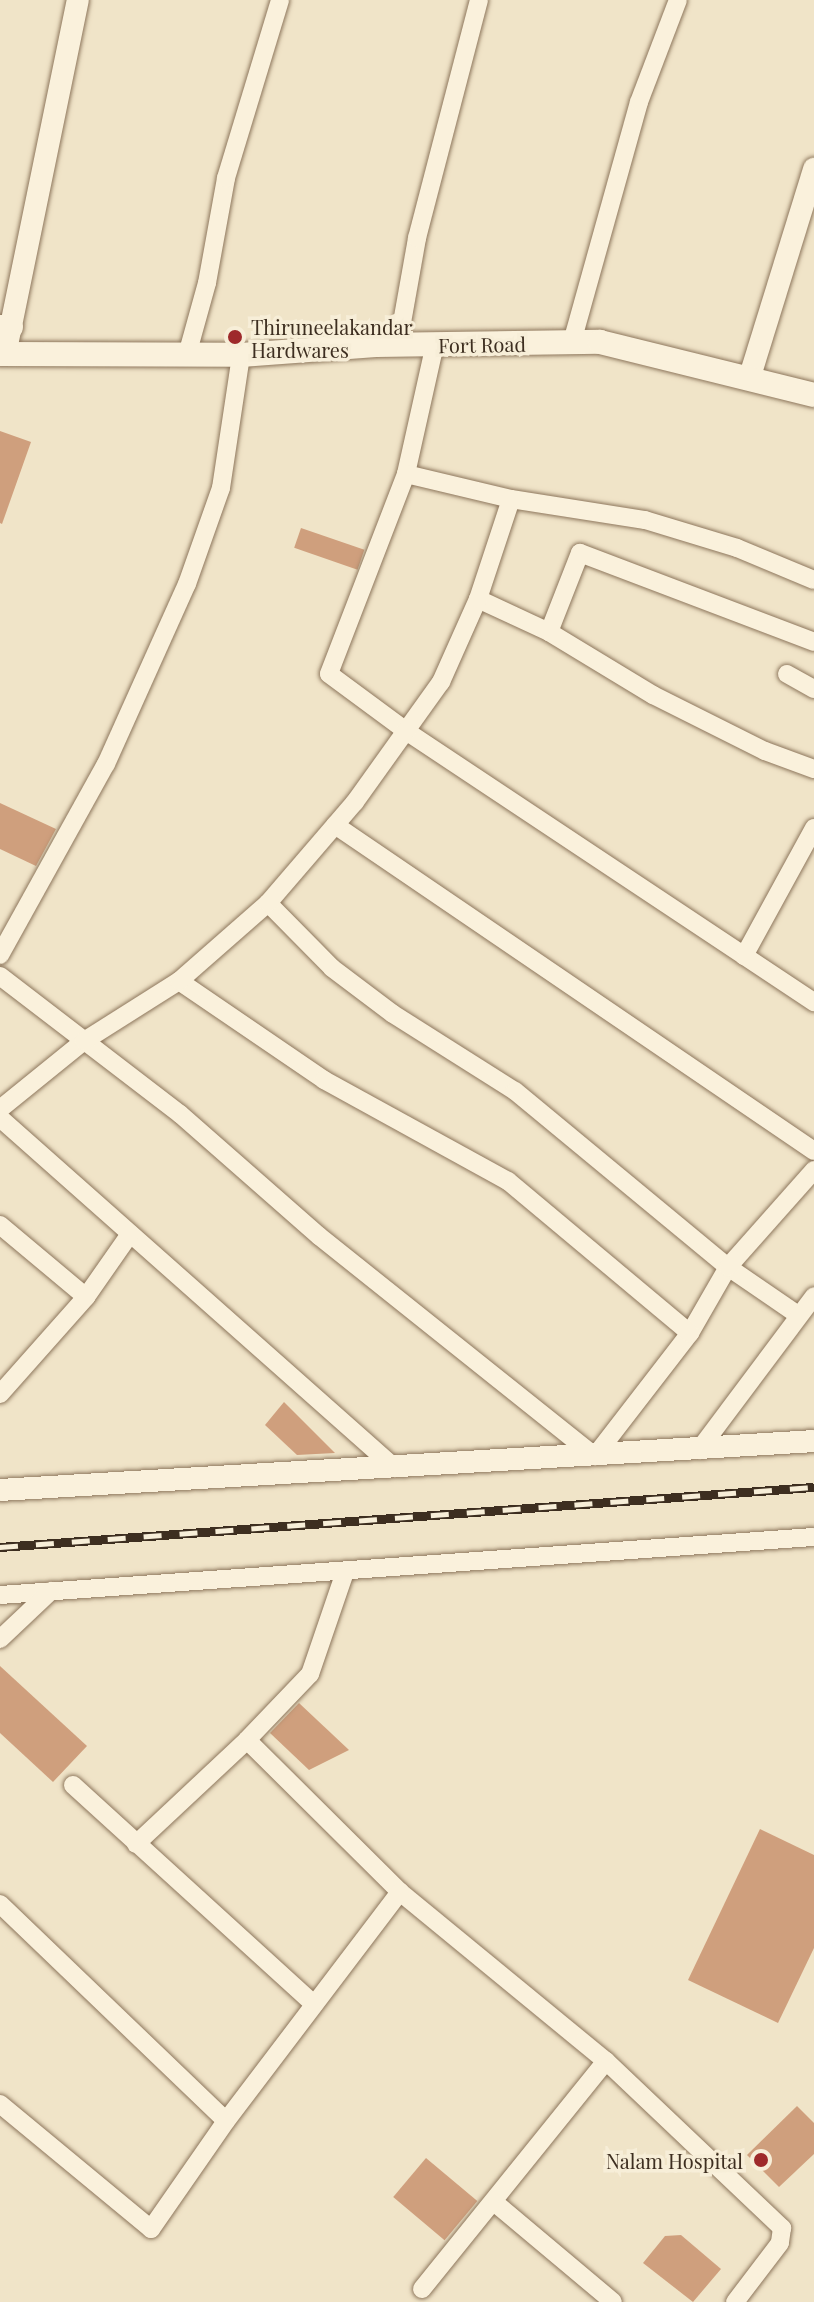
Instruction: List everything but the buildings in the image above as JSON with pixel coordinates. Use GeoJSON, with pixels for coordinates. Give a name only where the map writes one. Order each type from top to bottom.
{"type":"FeatureCollection","features":[{"type":"Feature","properties":{"kind":"main road","name":"Fort Road"},"geometry":{"type":"LineString","coordinates":[[3,354],[241,355],[398,345],[600,342],[750,376],[814,395]]}},
{"type":"Feature","properties":{"kind":"street"},"geometry":{"type":"LineString","coordinates":[[3,354],[6,327],[78,0]]}},
{"type":"Feature","properties":{"kind":"street"},"geometry":{"type":"LineString","coordinates":[[187,355],[207,283],[226,178],[280,0]]}},
{"type":"Feature","properties":{"kind":"street"},"geometry":{"type":"LineString","coordinates":[[398,345],[417,238],[479,0]]}},
{"type":"Feature","properties":{"kind":"street"},"geometry":{"type":"LineString","coordinates":[[572,342],[639,102],[678,0]]}},
{"type":"Feature","properties":{"kind":"street"},"geometry":{"type":"LineString","coordinates":[[750,376],[814,169]]}},
{"type":"Feature","properties":{"kind":"street"},"geometry":{"type":"LineString","coordinates":[[435,344],[406,474],[329,674],[406,731],[814,1002]]}},
{"type":"Feature","properties":{"kind":"street"},"geometry":{"type":"LineString","coordinates":[[0,955],[106,764],[187,584],[221,488],[241,355]]}},
{"type":"Feature","properties":{"kind":"street"},"geometry":{"type":"LineString","coordinates":[[406,474],[511,499],[645,520],[737,548],[814,580]]}},
{"type":"Feature","properties":{"kind":"street"},"geometry":{"type":"LineString","coordinates":[[0,1109],[84,1041],[179,981],[268,903],[335,825],[441,682],[478,599],[511,499]]}},
{"type":"Feature","properties":{"kind":"street"},"geometry":{"type":"LineString","coordinates":[[549,632],[580,553],[814,642]]}},
{"type":"Feature","properties":{"kind":"street"},"geometry":{"type":"LineString","coordinates":[[478,599],[549,632],[653,695],[765,751],[814,769]]}},
{"type":"Feature","properties":{"kind":"street"},"geometry":{"type":"LineString","coordinates":[[787,674],[814,689]]}},
{"type":"Feature","properties":{"kind":"street"},"geometry":{"type":"LineString","coordinates":[[335,825],[814,1151]]}},
{"type":"Feature","properties":{"kind":"street"},"geometry":{"type":"LineString","coordinates":[[744,956],[814,828]]}},
{"type":"Feature","properties":{"kind":"street"},"geometry":{"type":"LineString","coordinates":[[268,903],[332,968],[393,1014],[515,1091],[728,1267],[798,1315]]}},
{"type":"Feature","properties":{"kind":"street"},"geometry":{"type":"LineString","coordinates":[[0,976],[180,1114],[330,1246],[595,1456]]}},
{"type":"Feature","properties":{"kind":"street"},"geometry":{"type":"LineString","coordinates":[[179,981],[324,1080],[508,1181],[690,1333]]}},
{"type":"Feature","properties":{"kind":"street"},"geometry":{"type":"LineString","coordinates":[[0,1118],[395,1468]]}},
{"type":"Feature","properties":{"kind":"street"},"geometry":{"type":"LineString","coordinates":[[595,1456],[690,1333],[728,1267],[814,1170]]}},
{"type":"Feature","properties":{"kind":"street"},"geometry":{"type":"LineString","coordinates":[[0,1225],[86,1297]]}},
{"type":"Feature","properties":{"kind":"street"},"geometry":{"type":"LineString","coordinates":[[1,1392],[86,1297],[130,1234]]}},
{"type":"Feature","properties":{"kind":"street"},"geometry":{"type":"LineString","coordinates":[[699,1450],[814,1296]]}},
{"type":"Feature","properties":{"kind":"street"},"geometry":{"type":"LineString","coordinates":[[0,1490],[814,1441]]}},
{"type":"Feature","properties":{"kind":"street"},"geometry":{"type":"LineString","coordinates":[[0,1595],[814,1537]]}},
{"type":"Feature","properties":{"kind":"street"},"geometry":{"type":"LineString","coordinates":[[136,1844],[247,1740],[310,1674],[345,1572]]}},
{"type":"Feature","properties":{"kind":"street"},"geometry":{"type":"LineString","coordinates":[[0,1639],[51,1591]]}},
{"type":"Feature","properties":{"kind":"street"},"geometry":{"type":"LineString","coordinates":[[247,1740],[400,1892],[606,2061],[782,2228],[780,2243],[735,2302]]}},
{"type":"Feature","properties":{"kind":"street"},"geometry":{"type":"LineString","coordinates":[[73,1785],[314,2004]]}},
{"type":"Feature","properties":{"kind":"street"},"geometry":{"type":"LineString","coordinates":[[0,2104],[151,2229],[226,2121],[400,1892]]}},
{"type":"Feature","properties":{"kind":"street"},"geometry":{"type":"LineString","coordinates":[[0,1904],[226,2121]]}},
{"type":"Feature","properties":{"kind":"street"},"geometry":{"type":"LineString","coordinates":[[422,2289],[606,2061]]}},
{"type":"Feature","properties":{"kind":"street"},"geometry":{"type":"LineString","coordinates":[[494,2202],[589,2287],[613,2302]]}},
{"type":"Feature","properties":{"kind":"street"},"geometry":{"type":"LineString","coordinates":[[577,2302],[589,2287]]}},
{"type":"Feature","properties":{"kind":"railway"},"geometry":{"type":"LineString","coordinates":[[0,1547],[814,1487]]}},
{"type":"Feature","properties":{"kind":"place","name":"Thiruneelakandar Hardwares"},"geometry":{"type":"Point","coordinates":[235,337]}},
{"type":"Feature","properties":{"kind":"place","name":"Nalam Hospital"},"geometry":{"type":"Point","coordinates":[761,2160]}}]}
